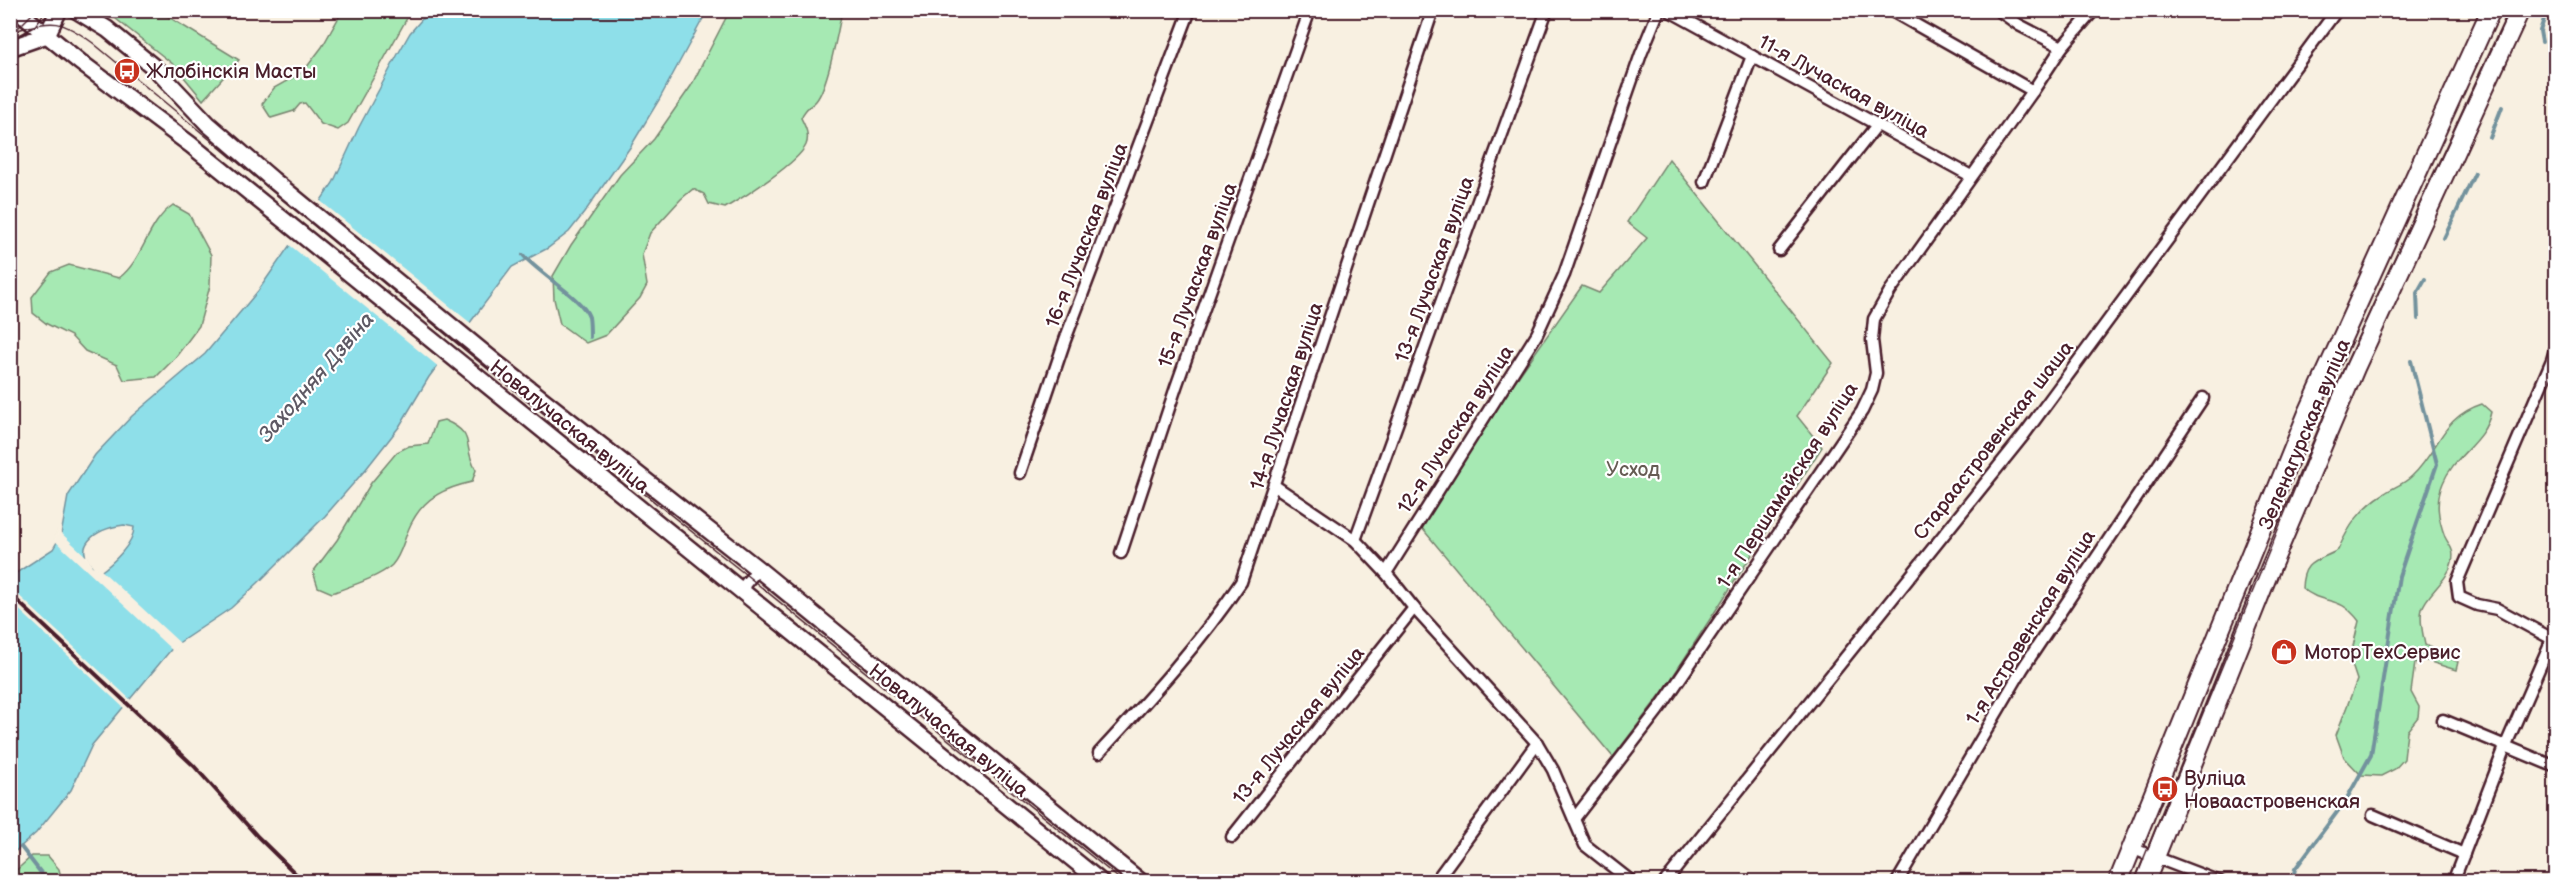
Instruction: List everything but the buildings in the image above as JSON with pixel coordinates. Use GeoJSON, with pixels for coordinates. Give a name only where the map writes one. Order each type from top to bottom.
{"type":"FeatureCollection","features":[{"type":"Feature","properties":{"kind":"main road"},"geometry":{"type":"LineString","coordinates":[[10,48],[46,35],[59,10]]}},
{"type":"Feature","properties":{"kind":"main road","name":"Новалучаская вуліца"},"geometry":{"type":"LineString","coordinates":[[76,10],[107,29],[155,68],[208,124],[495,362],[758,569],[1141,882]]}},
{"type":"Feature","properties":{"kind":"main road","name":"Зеленагурская вуліца"},"geometry":{"type":"LineString","coordinates":[[2118,882],[2333,357],[2492,10]]}},
{"type":"Feature","properties":{"kind":"main road","name":"Зеленагурская вуліца"},"geometry":{"type":"LineString","coordinates":[[2145,882],[2270,569],[2360,358],[2520,10]]}},
{"type":"Feature","properties":{"kind":"main road","name":"Новалучаская вуліца"},"geometry":{"type":"LineString","coordinates":[[20,13],[191,145],[1101,882]]}},
{"type":"Feature","properties":{"kind":"street","name":"16-я Лучаская вуліца"},"geometry":{"type":"LineString","coordinates":[[1020,473],[1065,340],[1190,10]]}},
{"type":"Feature","properties":{"kind":"street","name":"15-я Лучаская вуліца"},"geometry":{"type":"LineString","coordinates":[[1121,553],[1176,387],[1310,10]]}},
{"type":"Feature","properties":{"kind":"street","name":"14-я Лучаская вуліца"},"geometry":{"type":"LineString","coordinates":[[1099,753],[1144,705],[1226,604],[1241,582],[1433,10]]}},
{"type":"Feature","properties":{"kind":"street","name":"13-я Лучаская вуліца"},"geometry":{"type":"LineString","coordinates":[[1355,540],[1547,10]]}},
{"type":"Feature","properties":{"kind":"street","name":"12-я Лучаская вуліца"},"geometry":{"type":"LineString","coordinates":[[1386,573],[1537,334],[1564,274],[1641,54],[1659,10]]}},
{"type":"Feature","properties":{"kind":"street","name":"11-я Лучаская вуліца"},"geometry":{"type":"LineString","coordinates":[[1668,10],[1971,176]]}},
{"type":"Feature","properties":{"kind":"street"},"geometry":{"type":"LineString","coordinates":[[1890,10],[2033,91]]}},
{"type":"Feature","properties":{"kind":"street"},"geometry":{"type":"LineString","coordinates":[[1998,10],[2019,25],[2062,47]]}},
{"type":"Feature","properties":{"kind":"street","name":"1-я Першамайская вуліца"},"geometry":{"type":"LineString","coordinates":[[1574,819],[1662,705],[1862,411],[1872,390],[1876,372],[1872,340],[1874,319],[1890,291],[2062,47],[2094,10]]}},
{"type":"Feature","properties":{"kind":"street","name":"Стараастровенская шаша"},"geometry":{"type":"LineString","coordinates":[[1665,882],[2023,436],[2337,10]]}},
{"type":"Feature","properties":{"kind":"street"},"geometry":{"type":"LineString","coordinates":[[1704,182],[1752,56]]}},
{"type":"Feature","properties":{"kind":"street"},"geometry":{"type":"LineString","coordinates":[[1779,250],[1876,125]]}},
{"type":"Feature","properties":{"kind":"street"},"geometry":{"type":"LineString","coordinates":[[2453,882],[2505,747],[2554,640],[2497,609],[2477,605],[2459,597],[2457,582],[2552,360],[2555,347]]}},
{"type":"Feature","properties":{"kind":"street","name":"1-я Астровенская вуліца"},"geometry":{"type":"LineString","coordinates":[[1897,882],[2023,668],[2203,398]]}},
{"type":"Feature","properties":{"kind":"street"},"geometry":{"type":"LineString","coordinates":[[1275,486],[1355,540],[1386,573],[1414,608],[1537,743],[1553,770],[1585,845],[1632,882]]}},
{"type":"Feature","properties":{"kind":"street"},"geometry":{"type":"LineString","coordinates":[[2248,561],[2270,569]]}},
{"type":"Feature","properties":{"kind":"street"},"geometry":{"type":"LineString","coordinates":[[741,589],[758,569]]}},
{"type":"Feature","properties":{"kind":"street","name":"13-я Лучаская вуліца"},"geometry":{"type":"LineString","coordinates":[[1232,837],[1414,608]]}},
{"type":"Feature","properties":{"kind":"street"},"geometry":{"type":"LineString","coordinates":[[2443,720],[2556,767]]}},
{"type":"Feature","properties":{"kind":"street"},"geometry":{"type":"LineString","coordinates":[[1435,882],[1537,743]]}},
{"type":"Feature","properties":{"kind":"street"},"geometry":{"type":"LineString","coordinates":[[2373,814],[2464,854]]}},
{"type":"Feature","properties":{"kind":"street"},"geometry":{"type":"LineString","coordinates":[[2131,848],[2220,882]]}},
{"type":"Feature","properties":{"kind":"green space"},"geometry":{"type":"Polygon","coordinates":[[[343,10],[411,11],[348,123],[338,130],[321,124],[305,103],[300,104],[294,111],[271,118],[262,104],[274,88],[303,72],[322,47],[343,10]]]}},
{"type":"Feature","properties":{"kind":"green space"},"geometry":{"type":"Polygon","coordinates":[[[730,10],[842,11],[825,84],[816,101],[801,118],[807,134],[806,145],[782,170],[725,208],[709,204],[704,194],[693,189],[681,199],[650,233],[642,254],[647,285],[640,298],[606,335],[586,343],[560,324],[554,299],[553,276],[571,245],[620,175],[654,139],[691,86],[730,10]]]}},
{"type":"Feature","properties":{"kind":"green space"},"geometry":{"type":"Polygon","coordinates":[[[106,11],[159,11],[239,60],[203,100],[174,65],[106,11]]]}},
{"type":"Feature","properties":{"kind":"green space","name":"Усход"},"geometry":{"type":"Polygon","coordinates":[[[1669,159],[1833,363],[1797,416],[1822,447],[1664,690],[1613,757],[1421,527],[1514,383],[1582,286],[1599,293],[1647,238],[1627,222],[1669,159]]]}},
{"type":"Feature","properties":{"kind":"green space"},"geometry":{"type":"Polygon","coordinates":[[[173,205],[189,214],[211,255],[210,286],[199,326],[175,358],[156,377],[124,380],[117,365],[85,351],[71,336],[47,324],[33,313],[32,297],[51,272],[69,265],[119,278],[134,261],[157,221],[173,205]]]}},
{"type":"Feature","properties":{"kind":"green space"},"geometry":{"type":"Polygon","coordinates":[[[2482,404],[2491,412],[2488,423],[2448,473],[2438,503],[2439,517],[2452,551],[2450,569],[2428,598],[2421,613],[2425,645],[2458,662],[2456,670],[2421,659],[2415,663],[2411,692],[2419,707],[2418,717],[2407,731],[2404,759],[2395,769],[2381,776],[2361,775],[2344,757],[2336,735],[2357,680],[2350,659],[2359,621],[2338,603],[2310,594],[2302,588],[2305,572],[2312,563],[2338,550],[2352,525],[2370,504],[2412,476],[2458,417],[2482,404]]]}},
{"type":"Feature","properties":{"kind":"green space"},"geometry":{"type":"Polygon","coordinates":[[[444,420],[455,425],[465,436],[476,470],[472,482],[453,487],[437,495],[423,506],[409,527],[399,555],[392,565],[380,574],[332,593],[318,587],[313,572],[337,540],[371,483],[397,452],[409,446],[428,444],[436,422],[444,420]]]}},
{"type":"Feature","properties":{"kind":"green space"},"geometry":{"type":"Polygon","coordinates":[[[32,856],[48,856],[59,869],[62,881],[11,881],[11,875],[32,856]]]}},
{"type":"Feature","properties":{"kind":"water","name":"Заходняя Дзвіна"},"geometry":{"type":"Polygon","coordinates":[[[429,11],[707,11],[659,100],[631,146],[569,232],[548,248],[512,267],[429,377],[399,427],[366,469],[325,516],[231,608],[174,646],[92,745],[71,790],[36,833],[11,855],[10,577],[53,549],[61,535],[68,496],[95,455],[132,416],[205,354],[258,291],[333,183],[359,127],[410,33],[429,11]],[[124,525],[113,527],[95,535],[89,541],[85,547],[85,555],[99,573],[126,547],[134,527],[124,525]]]}},
{"type":"Feature","properties":{"kind":"pier"},"geometry":{"type":"Polygon","coordinates":[[[318,199],[473,325],[440,368],[287,243],[318,199]]]}},
{"type":"Feature","properties":{"kind":"pier"},"geometry":{"type":"Polygon","coordinates":[[[58,530],[88,558],[92,566],[100,569],[181,644],[173,651],[54,540],[58,530]]]}},
{"type":"Feature","properties":{"kind":"pier"},"geometry":{"type":"Polygon","coordinates":[[[11,588],[133,702],[126,710],[11,602],[11,588]]]}},
{"type":"Feature","properties":{"kind":"waterway"},"geometry":{"type":"LineString","coordinates":[[2542,42],[2540,31],[2547,10]]}},
{"type":"Feature","properties":{"kind":"waterway"},"geometry":{"type":"LineString","coordinates":[[2490,138],[2502,107]]}},
{"type":"Feature","properties":{"kind":"waterway"},"geometry":{"type":"LineString","coordinates":[[2444,238],[2475,173]]}},
{"type":"Feature","properties":{"kind":"waterway"},"geometry":{"type":"LineString","coordinates":[[523,255],[585,310],[589,317],[590,337]]}},
{"type":"Feature","properties":{"kind":"waterway"},"geometry":{"type":"LineString","coordinates":[[2418,319],[2417,293],[2425,279]]}},
{"type":"Feature","properties":{"kind":"waterway"},"geometry":{"type":"LineString","coordinates":[[2292,882],[2295,869],[2346,800],[2371,755],[2399,576],[2437,464],[2411,361]]}},
{"type":"Feature","properties":{"kind":"waterway"},"geometry":{"type":"LineString","coordinates":[[21,847],[48,882]]}},
{"type":"Feature","properties":{"kind":"tram line"},"geometry":{"type":"LineString","coordinates":[[19,27],[36,10]]}},
{"type":"Feature","properties":{"kind":"tram line"},"geometry":{"type":"LineString","coordinates":[[10,41],[35,26],[46,10]]}},
{"type":"Feature","properties":{"kind":"tram line"},"geometry":{"type":"LineString","coordinates":[[2134,882],[2346,363],[2510,10]]}},
{"type":"Feature","properties":{"kind":"tram line"},"geometry":{"type":"LineString","coordinates":[[10,32],[54,23],[70,28],[93,43],[489,370],[750,578],[1123,882]]}},
{"type":"Feature","properties":{"kind":"railway"},"geometry":{"type":"LineString","coordinates":[[10,594],[194,766],[258,837],[304,882]]}},
{"type":"Feature","properties":{"kind":"place","name":"Жлобінскія Масты"},"geometry":{"type":"Point","coordinates":[127,71]}},
{"type":"Feature","properties":{"kind":"place","name":"МоторТехСервис"},"geometry":{"type":"Point","coordinates":[2284,652]}},
{"type":"Feature","properties":{"kind":"place","name":"Вуліца Новаастровенская"},"geometry":{"type":"Point","coordinates":[2165,789]}}]}
